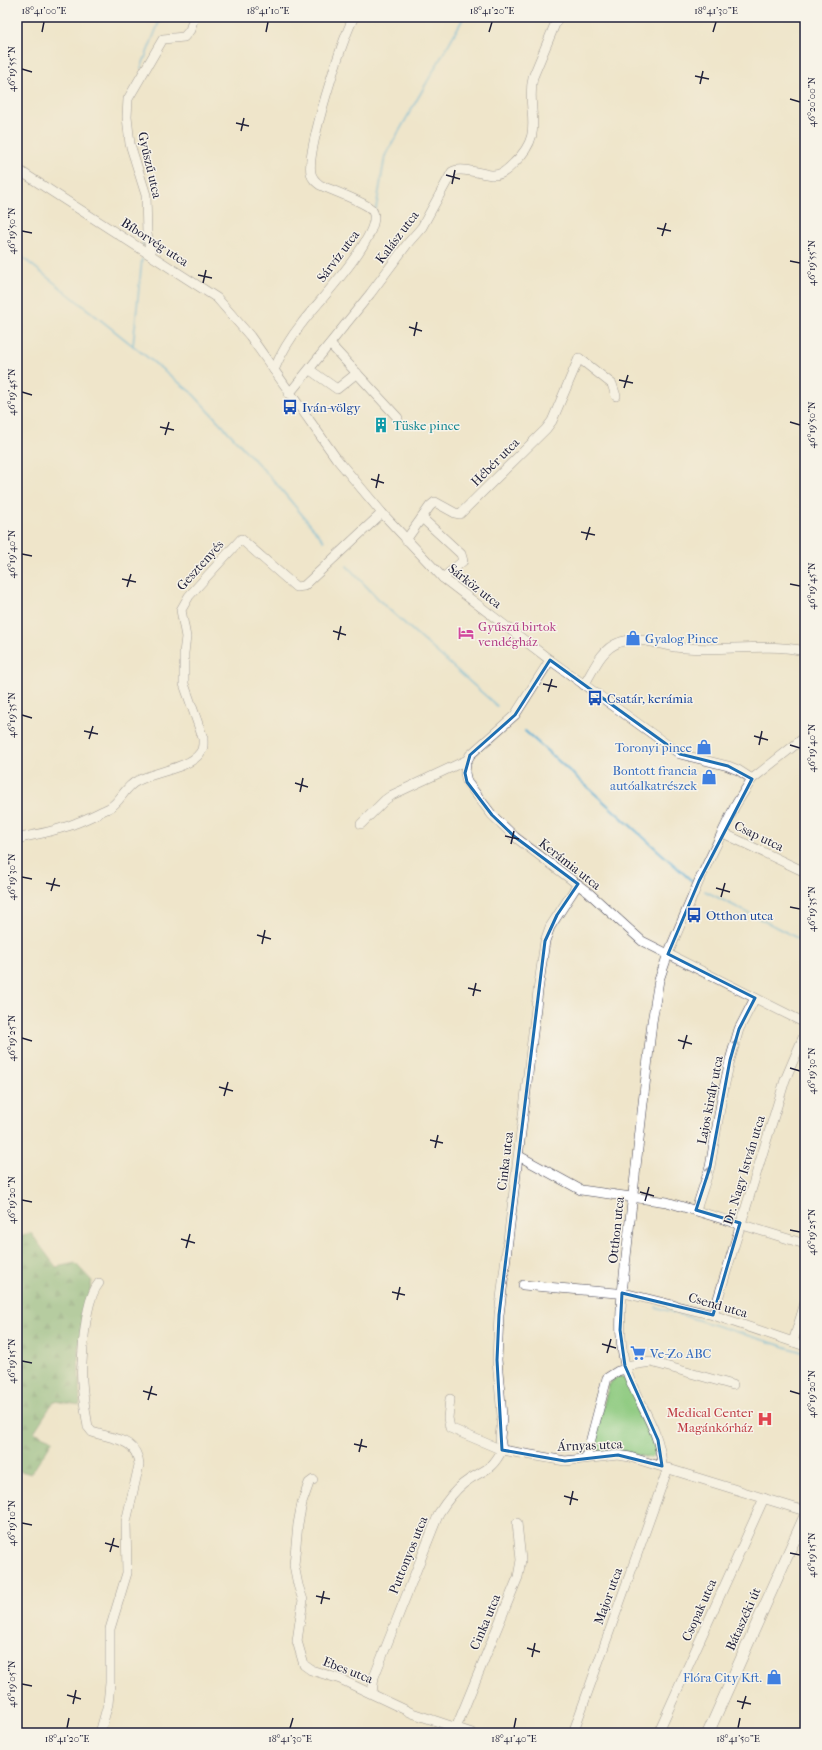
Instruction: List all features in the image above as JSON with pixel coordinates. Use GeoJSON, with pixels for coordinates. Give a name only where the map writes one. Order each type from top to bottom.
{"type":"FeatureCollection","features":[{"type":"Feature","properties":{"kind":"main road","name":"Bátaszéki út"},"geometry":{"type":"LineString","coordinates":[[708,1733],[805,1516]]}},
{"type":"Feature","properties":{"kind":"street","name":"Gyűszű utca"},"geometry":{"type":"LineString","coordinates":[[151,254],[147,234],[146,195],[130,144],[127,117],[128,99],[163,39],[184,37],[190,30],[194,17]]}},
{"type":"Feature","properties":{"kind":"street","name":"Sárvíz utca"},"geometry":{"type":"LineString","coordinates":[[274,370],[280,355],[301,324],[365,243],[374,223],[374,216],[368,206],[320,185],[314,180],[310,173],[311,155],[324,103],[345,33],[354,17]]}},
{"type":"Feature","properties":{"kind":"street","name":"Kalász utca"},"geometry":{"type":"LineString","coordinates":[[289,394],[310,370],[422,227],[452,172],[458,170],[497,175],[505,172],[527,150],[533,132],[530,87],[532,77],[558,17]]}},
{"type":"Feature","properties":{"kind":"street","name":"Bíborvég utca"},"geometry":{"type":"LineString","coordinates":[[17,169],[151,254],[217,298],[250,336],[289,394]]}},
{"type":"Feature","properties":{"kind":"street"},"geometry":{"type":"LineString","coordinates":[[330,344],[398,418]]}},
{"type":"Feature","properties":{"kind":"street","name":"Hébér utca"},"geometry":{"type":"LineString","coordinates":[[406,540],[430,506],[435,502],[455,513],[460,514],[546,429],[552,421],[579,358],[612,384],[616,396]]}},
{"type":"Feature","properties":{"kind":"street"},"geometry":{"type":"LineString","coordinates":[[310,370],[336,389],[357,373]]}},
{"type":"Feature","properties":{"kind":"street","name":"Sárköz utca"},"geometry":{"type":"LineString","coordinates":[[289,394],[336,458],[382,513],[443,578],[550,660],[680,754],[728,766],[738,770],[752,779]]}},
{"type":"Feature","properties":{"kind":"street","name":"Gesztenyés"},"geometry":{"type":"LineString","coordinates":[[17,839],[75,824],[110,807],[119,799],[129,785],[188,762],[196,758],[201,752],[203,747],[203,738],[184,684],[184,653],[186,637],[181,610],[189,596],[241,539],[296,587],[304,586],[382,513]]}},
{"type":"Feature","properties":{"kind":"street"},"geometry":{"type":"LineString","coordinates":[[422,518],[461,554],[463,558],[463,561],[443,578]]}},
{"type":"Feature","properties":{"kind":"street"},"geometry":{"type":"LineString","coordinates":[[584,685],[604,653],[617,643],[629,640],[648,641],[674,647],[696,649],[722,650],[767,647],[805,651]]}},
{"type":"Feature","properties":{"kind":"street"},"geometry":{"type":"LineString","coordinates":[[361,824],[392,795],[467,760],[481,744],[515,715],[550,660]]}},
{"type":"Feature","properties":{"kind":"street","name":"Otthon utca"},"geometry":{"type":"LineString","coordinates":[[665,1467],[658,1440],[626,1367],[620,1330],[622,1293],[652,1022],[659,980],[668,954],[699,881],[735,806],[752,779],[805,737]]}},
{"type":"Feature","properties":{"kind":"street","name":"Kerámia utca"},"geometry":{"type":"LineString","coordinates":[[467,760],[465,773],[467,782],[492,815],[515,837],[578,884],[642,941],[805,1023]]}},
{"type":"Feature","properties":{"kind":"street","name":"Csap utca"},"geometry":{"type":"LineString","coordinates":[[723,833],[805,872]]}},
{"type":"Feature","properties":{"kind":"street","name":"Cinka utca"},"geometry":{"type":"LineString","coordinates":[[502,1450],[500,1438],[502,1416],[497,1360],[499,1315],[545,941],[557,915],[578,884]]}},
{"type":"Feature","properties":{"kind":"street","name":"Lajos király utca"},"geometry":{"type":"LineString","coordinates":[[696,1210],[710,1167],[730,1060],[739,1030],[755,998]]}},
{"type":"Feature","properties":{"kind":"street","name":"Dr. Nagy István utca"},"geometry":{"type":"LineString","coordinates":[[712,1315],[785,1080],[805,1033]]}},
{"type":"Feature","properties":{"kind":"street"},"geometry":{"type":"LineString","coordinates":[[519,1156],[581,1190],[668,1202],[805,1244]]}},
{"type":"Feature","properties":{"kind":"street"},"geometry":{"type":"LineString","coordinates":[[98,1283],[94,1288],[89,1302],[82,1364],[88,1427],[92,1432],[128,1442],[135,1448],[139,1465],[126,1522],[127,1573],[110,1629],[110,1683],[108,1704],[100,1733]]}},
{"type":"Feature","properties":{"kind":"street","name":"Csend utca"},"geometry":{"type":"LineString","coordinates":[[523,1285],[622,1293],[712,1315],[805,1346]]}},
{"type":"Feature","properties":{"kind":"street"},"geometry":{"type":"LineString","coordinates":[[793,1342],[805,1303]]}},
{"type":"Feature","properties":{"kind":"street"},"geometry":{"type":"LineString","coordinates":[[586,1458],[608,1378],[626,1367],[651,1362],[733,1385]]}},
{"type":"Feature","properties":{"kind":"street","name":"Árnyas utca"},"geometry":{"type":"LineString","coordinates":[[450,1399],[448,1418],[450,1428],[502,1450],[565,1460],[618,1455],[665,1467],[805,1510]]}},
{"type":"Feature","properties":{"kind":"street","name":"Puttonyos utca"},"geometry":{"type":"LineString","coordinates":[[372,1693],[374,1677],[439,1513],[451,1495],[463,1483],[487,1470],[496,1462],[502,1450]]}},
{"type":"Feature","properties":{"kind":"street","name":"Major utca"},"geometry":{"type":"LineString","coordinates":[[572,1733],[665,1467]]}},
{"type":"Feature","properties":{"kind":"street","name":"Ebes utca"},"geometry":{"type":"LineString","coordinates":[[313,1480],[309,1483],[302,1503],[295,1545],[294,1565],[298,1586],[303,1600],[297,1641],[304,1665],[311,1670],[340,1679],[372,1693],[412,1713],[472,1733]]}},
{"type":"Feature","properties":{"kind":"street","name":"Csopak utca"},"geometry":{"type":"LineString","coordinates":[[658,1733],[764,1498]]}},
{"type":"Feature","properties":{"kind":"street","name":"Cinka utca"},"geometry":{"type":"LineString","coordinates":[[456,1728],[518,1577],[521,1560],[517,1524]]}},
{"type":"Feature","properties":{"kind":"highlighted area"},"geometry":{"type":"Polygon","coordinates":[[[550,660],[680,754],[728,766],[752,779],[699,881],[668,954],[755,998],[739,1029],[730,1060],[710,1167],[696,1210],[740,1223],[713,1315],[622,1293],[620,1330],[625,1366],[658,1440],[662,1466],[618,1455],[565,1461],[502,1450],[497,1360],[499,1315],[545,941],[557,915],[578,884],[515,837],[492,815],[467,782],[465,773],[470,755],[515,715],[550,660]]]}},
{"type":"Feature","properties":{"kind":"green space"},"geometry":{"type":"Polygon","coordinates":[[[31,1233],[56,1267],[75,1263],[92,1281],[78,1350],[80,1405],[54,1401],[34,1432],[53,1440],[31,1474],[17,1470],[17,1238],[31,1233]]]}},
{"type":"Feature","properties":{"kind":"green space"},"geometry":{"type":"Polygon","coordinates":[[[619,1376],[625,1378],[650,1427],[656,1452],[651,1458],[618,1451],[593,1451],[592,1447],[609,1385],[619,1376]]]}},
{"type":"Feature","properties":{"kind":"waterway"},"geometry":{"type":"LineString","coordinates":[[141,68],[161,17]]}},
{"type":"Feature","properties":{"kind":"waterway"},"geometry":{"type":"LineString","coordinates":[[376,209],[385,156],[464,17]]}},
{"type":"Feature","properties":{"kind":"waterway"},"geometry":{"type":"LineString","coordinates":[[143,238],[143,245]]}},
{"type":"Feature","properties":{"kind":"waterway"},"geometry":{"type":"LineString","coordinates":[[17,253],[192,393],[274,481],[324,541]]}},
{"type":"Feature","properties":{"kind":"waterway"},"geometry":{"type":"LineString","coordinates":[[133,346],[142,259]]}},
{"type":"Feature","properties":{"kind":"waterway"},"geometry":{"type":"LineString","coordinates":[[347,566],[384,605],[497,706]]}},
{"type":"Feature","properties":{"kind":"waterway"},"geometry":{"type":"LineString","coordinates":[[525,731],[692,881]]}},
{"type":"Feature","properties":{"kind":"waterway"},"geometry":{"type":"LineString","coordinates":[[705,891],[805,942]]}},
{"type":"Feature","properties":{"kind":"waterway"},"geometry":{"type":"LineString","coordinates":[[656,1307],[805,1353]]}},
{"type":"Feature","properties":{"kind":"place","name":"Iván-völgy"},"geometry":{"type":"Point","coordinates":[290,407]}},
{"type":"Feature","properties":{"kind":"place","name":"Tüske pince"},"geometry":{"type":"Point","coordinates":[381,425]}},
{"type":"Feature","properties":{"kind":"place","name":"Gyűszű birtok vendégház"},"geometry":{"type":"Point","coordinates":[466,633]}},
{"type":"Feature","properties":{"kind":"place","name":"Gyalog Pince"},"geometry":{"type":"Point","coordinates":[633,638]}},
{"type":"Feature","properties":{"kind":"place","name":"Csatár, kerámia"},"geometry":{"type":"Point","coordinates":[595,698]}},
{"type":"Feature","properties":{"kind":"place","name":"Toronyi pince"},"geometry":{"type":"Point","coordinates":[704,747]}},
{"type":"Feature","properties":{"kind":"place","name":"Bontott francia autóalkatrészek"},"geometry":{"type":"Point","coordinates":[709,777]}},
{"type":"Feature","properties":{"kind":"place","name":"Otthon utca"},"geometry":{"type":"Point","coordinates":[694,915]}},
{"type":"Feature","properties":{"kind":"place","name":"Ve-Zo ABC"},"geometry":{"type":"Point","coordinates":[638,1353]}},
{"type":"Feature","properties":{"kind":"place","name":"Medical Center Magánkórház"},"geometry":{"type":"Point","coordinates":[765,1419]}},
{"type":"Feature","properties":{"kind":"place","name":"Flóra City Kft."},"geometry":{"type":"Point","coordinates":[774,1677]}}]}
